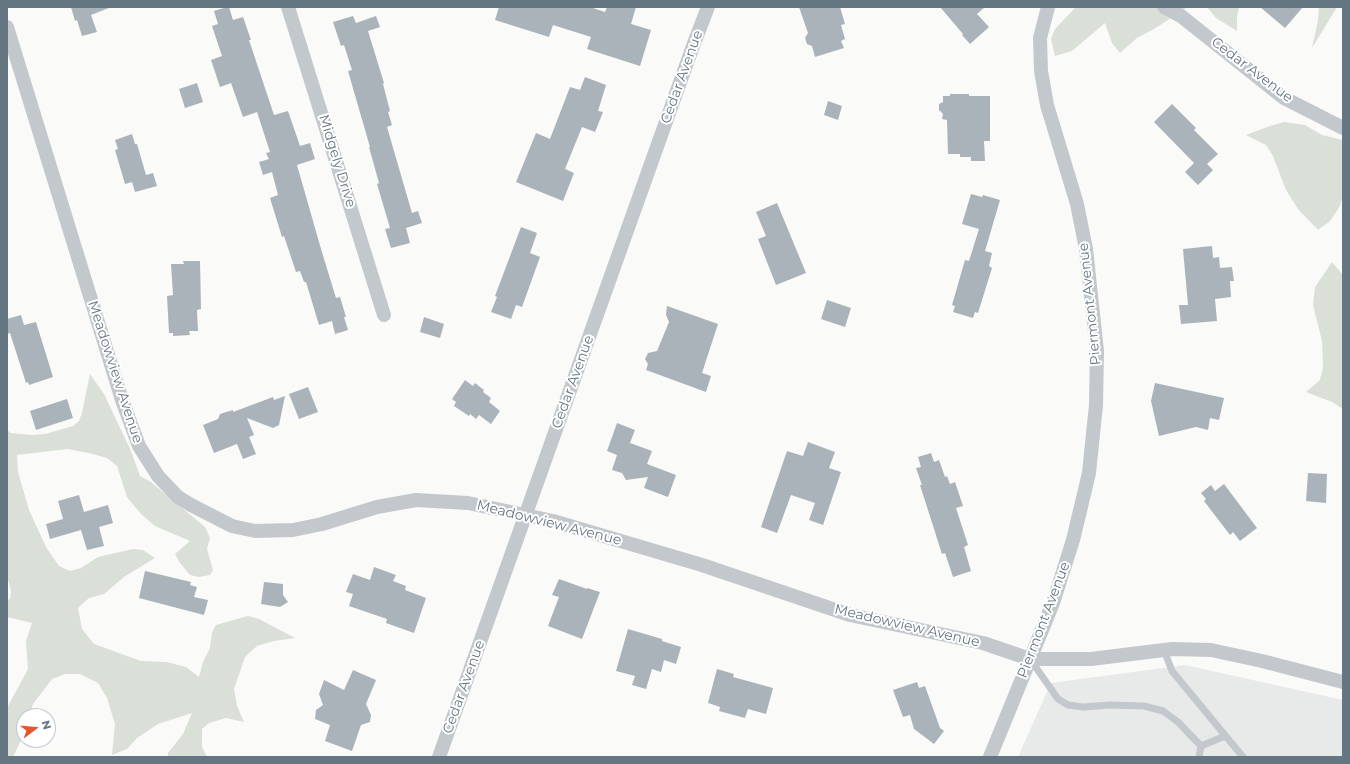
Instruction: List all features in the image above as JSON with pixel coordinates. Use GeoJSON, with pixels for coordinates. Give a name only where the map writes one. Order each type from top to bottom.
{"type":"FeatureCollection","features":[{"type":"Feature","properties":{"kind":"street","name":"Midgely Drive"},"geometry":{"type":"LineString","coordinates":[[288,7],[384,315]]}},
{"type":"Feature","properties":{"kind":"street","name":"Cedar Avenue"},"geometry":{"type":"LineString","coordinates":[[439,757],[692,46],[708,7]]}},
{"type":"Feature","properties":{"kind":"street","name":"Piermont Avenue"},"geometry":{"type":"LineString","coordinates":[[990,757],[1053,603],[1073,540],[1089,473],[1096,405],[1097,351],[1086,250],[1077,204],[1047,105],[1041,71],[1040,38],[1048,7]]}},
{"type":"Feature","properties":{"kind":"street","name":"Cedar Avenue"},"geometry":{"type":"LineString","coordinates":[[1164,7],[1182,16],[1284,98],[1343,128]]}},
{"type":"Feature","properties":{"kind":"street","name":"Meadowview Avenue"},"geometry":{"type":"LineString","coordinates":[[7,27],[122,400],[139,446],[158,476],[178,497],[232,526],[255,531],[293,530],[322,524],[377,507],[416,500],[468,503],[553,521],[702,564],[850,615],[983,643],[1030,659],[1091,659],[1172,649],[1211,650],[1262,661],[1343,682]]}},
{"type":"Feature","properties":{"kind":"lane"},"geometry":{"type":"LineString","coordinates":[[1164,650],[1172,671],[1243,757]]}},
{"type":"Feature","properties":{"kind":"lane"},"geometry":{"type":"LineString","coordinates":[[1030,659],[1058,699],[1068,705],[1083,707],[1110,705],[1144,706],[1163,712],[1182,726],[1201,746]]}},
{"type":"Feature","properties":{"kind":"lane"},"geometry":{"type":"LineString","coordinates":[[1201,746],[1226,736]]}},
{"type":"Feature","properties":{"kind":"lane"},"geometry":{"type":"LineString","coordinates":[[1198,757],[1201,746]]}},
{"type":"Feature","properties":{"kind":"shaded area"},"geometry":{"type":"Polygon","coordinates":[[[1076,7],[1188,7],[1137,38],[1120,53],[1112,43],[1105,23],[1072,51],[1055,56],[1051,39],[1055,29],[1076,7]]]}},
{"type":"Feature","properties":{"kind":"shaded area"},"geometry":{"type":"Polygon","coordinates":[[[1207,7],[1239,7],[1237,31],[1216,18],[1207,7]]]}},
{"type":"Feature","properties":{"kind":"shaded area"},"geometry":{"type":"Polygon","coordinates":[[[1319,7],[1337,7],[1312,48],[1318,20],[1319,7]]]}},
{"type":"Feature","properties":{"kind":"shaded area"},"geometry":{"type":"Polygon","coordinates":[[[1284,122],[1305,125],[1322,135],[1343,140],[1343,194],[1340,206],[1330,221],[1318,230],[1298,209],[1286,190],[1273,156],[1266,145],[1246,135],[1284,122]]]}},
{"type":"Feature","properties":{"kind":"shaded area"},"geometry":{"type":"Polygon","coordinates":[[[1332,262],[1343,275],[1343,409],[1332,402],[1306,392],[1320,380],[1323,367],[1322,341],[1313,305],[1315,287],[1332,262]]]}},
{"type":"Feature","properties":{"kind":"shaded area"},"geometry":{"type":"Polygon","coordinates":[[[90,374],[104,394],[131,451],[140,476],[151,482],[205,527],[210,538],[207,549],[213,570],[210,575],[199,577],[190,575],[175,554],[190,541],[155,526],[141,514],[127,497],[117,466],[107,458],[67,449],[17,455],[18,472],[29,510],[46,547],[59,566],[70,571],[81,568],[98,557],[133,549],[143,550],[155,558],[124,577],[104,594],[89,598],[78,608],[82,629],[94,644],[141,661],[167,662],[186,667],[199,677],[203,662],[210,648],[212,632],[216,625],[248,616],[259,619],[295,638],[274,641],[257,646],[245,657],[234,689],[237,706],[244,722],[226,718],[209,723],[202,729],[202,747],[207,757],[168,757],[168,753],[183,734],[192,713],[158,724],[137,738],[127,749],[112,755],[115,724],[107,698],[98,683],[80,674],[65,674],[52,679],[33,704],[32,708],[16,708],[16,748],[17,748],[13,757],[7,757],[7,708],[28,669],[26,641],[32,623],[7,617],[7,600],[10,599],[11,591],[7,576],[7,430],[11,433],[32,435],[45,434],[73,426],[79,421],[90,374]]]}},
{"type":"Feature","properties":{"kind":"shaded area"},"geometry":{"type":"Polygon","coordinates":[[[1185,665],[1343,700],[1343,757],[1018,757],[1051,683],[1185,665]]]}},
{"type":"Feature","properties":{"kind":"building"},"geometry":{"type":"Polygon","coordinates":[[[71,7],[109,8],[91,15],[97,32],[82,36],[77,20],[75,21],[71,7]]]}},
{"type":"Feature","properties":{"kind":"building"},"geometry":{"type":"Polygon","coordinates":[[[229,7],[233,20],[243,17],[251,40],[249,40],[274,115],[288,111],[300,146],[310,143],[315,159],[297,165],[336,298],[340,297],[348,330],[335,334],[332,321],[319,325],[306,282],[304,282],[300,271],[296,272],[284,236],[282,237],[270,198],[278,195],[272,172],[263,175],[259,162],[269,159],[266,153],[270,152],[257,112],[243,117],[231,83],[220,87],[211,60],[222,56],[212,26],[218,24],[214,11],[229,7]]]}},
{"type":"Feature","properties":{"kind":"building"},"geometry":{"type":"Polygon","coordinates":[[[499,7],[590,7],[605,12],[607,7],[636,7],[631,24],[651,30],[640,66],[587,49],[591,37],[553,25],[549,37],[495,20],[499,7]]]}},
{"type":"Feature","properties":{"kind":"building"},"geometry":{"type":"Polygon","coordinates":[[[799,7],[840,7],[845,24],[841,25],[845,39],[841,41],[844,48],[815,57],[812,46],[807,44],[805,38],[808,33],[799,7]]]}},
{"type":"Feature","properties":{"kind":"building"},"geometry":{"type":"Polygon","coordinates":[[[940,7],[985,7],[977,14],[989,27],[970,44],[940,7]]]}},
{"type":"Feature","properties":{"kind":"building"},"geometry":{"type":"Polygon","coordinates":[[[1260,7],[1303,7],[1285,28],[1260,7]]]}},
{"type":"Feature","properties":{"kind":"building"},"geometry":{"type":"Polygon","coordinates":[[[353,16],[356,23],[376,16],[380,27],[368,31],[384,83],[390,111],[388,112],[392,125],[387,127],[412,213],[418,211],[422,223],[406,228],[410,243],[391,248],[385,229],[390,228],[377,184],[379,183],[370,147],[348,71],[352,70],[344,45],[341,46],[333,22],[353,16]]]}},
{"type":"Feature","properties":{"kind":"building"},"geometry":{"type":"Polygon","coordinates":[[[585,77],[606,85],[598,111],[603,112],[595,132],[582,127],[565,169],[574,173],[563,201],[516,182],[536,133],[550,139],[570,87],[580,90],[585,77]]]}},
{"type":"Feature","properties":{"kind":"building"},"geometry":{"type":"Polygon","coordinates":[[[197,83],[203,102],[185,108],[179,89],[197,83]]]}},
{"type":"Feature","properties":{"kind":"building"},"geometry":{"type":"Polygon","coordinates":[[[950,94],[990,96],[990,141],[984,141],[985,161],[971,161],[971,157],[960,157],[960,154],[948,154],[947,120],[942,119],[943,114],[939,110],[939,104],[943,102],[943,96],[950,96],[950,94]]]}},
{"type":"Feature","properties":{"kind":"building"},"geometry":{"type":"Polygon","coordinates":[[[828,101],[842,106],[838,120],[824,115],[828,101]]]}},
{"type":"Feature","properties":{"kind":"building"},"geometry":{"type":"Polygon","coordinates":[[[1172,104],[1196,128],[1194,130],[1218,154],[1207,164],[1213,170],[1198,185],[1185,172],[1194,163],[1154,122],[1172,104]]]}},
{"type":"Feature","properties":{"kind":"building"},"geometry":{"type":"Polygon","coordinates":[[[132,134],[135,144],[137,144],[146,175],[153,173],[157,186],[135,192],[132,182],[125,184],[115,150],[118,149],[115,140],[132,134]]]}},
{"type":"Feature","properties":{"kind":"building"},"geometry":{"type":"Polygon","coordinates":[[[971,194],[982,197],[983,195],[1000,200],[985,251],[992,253],[989,266],[992,268],[978,313],[975,312],[973,318],[953,312],[955,306],[952,305],[965,260],[969,261],[979,229],[962,224],[971,194]]]}},
{"type":"Feature","properties":{"kind":"building"},"geometry":{"type":"Polygon","coordinates":[[[777,203],[806,273],[776,285],[758,239],[766,236],[756,212],[777,203]]]}},
{"type":"Feature","properties":{"kind":"building"},"geometry":{"type":"Polygon","coordinates":[[[521,227],[537,233],[530,253],[540,257],[522,307],[516,305],[511,319],[491,312],[497,297],[495,296],[521,227]]]}},
{"type":"Feature","properties":{"kind":"building"},"geometry":{"type":"Polygon","coordinates":[[[1212,246],[1213,258],[1219,257],[1220,268],[1232,267],[1234,281],[1230,281],[1231,297],[1215,299],[1217,321],[1181,324],[1179,305],[1188,305],[1183,249],[1212,246]]]}},
{"type":"Feature","properties":{"kind":"building"},"geometry":{"type":"Polygon","coordinates":[[[183,261],[200,261],[201,309],[197,310],[198,331],[189,331],[190,335],[173,336],[173,333],[169,333],[167,296],[173,295],[171,264],[184,264],[183,261]]]}},
{"type":"Feature","properties":{"kind":"building"},"geometry":{"type":"Polygon","coordinates":[[[827,300],[851,308],[845,327],[821,319],[827,300]]]}},
{"type":"Feature","properties":{"kind":"building"},"geometry":{"type":"Polygon","coordinates":[[[667,306],[718,324],[702,373],[711,376],[706,392],[646,370],[648,364],[645,359],[648,353],[657,351],[669,322],[666,315],[667,306]]]}},
{"type":"Feature","properties":{"kind":"building"},"geometry":{"type":"Polygon","coordinates":[[[21,315],[24,325],[36,322],[53,377],[29,385],[28,382],[26,383],[10,333],[7,334],[7,319],[21,315]]]}},
{"type":"Feature","properties":{"kind":"building"},"geometry":{"type":"Polygon","coordinates":[[[424,317],[444,324],[440,338],[420,332],[424,317]]]}},
{"type":"Feature","properties":{"kind":"building"},"geometry":{"type":"Polygon","coordinates":[[[465,380],[473,386],[475,383],[484,390],[483,392],[491,398],[489,402],[500,411],[491,424],[479,415],[476,419],[470,414],[469,416],[454,406],[456,402],[452,399],[465,380]]]}},
{"type":"Feature","properties":{"kind":"building"},"geometry":{"type":"Polygon","coordinates":[[[1155,383],[1224,398],[1219,420],[1210,418],[1208,430],[1196,427],[1159,436],[1151,401],[1155,383]]]}},
{"type":"Feature","properties":{"kind":"building"},"geometry":{"type":"Polygon","coordinates":[[[308,387],[318,412],[299,419],[289,394],[308,387]]]}},
{"type":"Feature","properties":{"kind":"building"},"geometry":{"type":"Polygon","coordinates":[[[285,396],[279,425],[273,428],[247,418],[254,435],[249,437],[256,454],[243,459],[237,444],[214,453],[203,425],[218,419],[220,414],[233,410],[233,412],[273,397],[274,400],[285,396]]]}},
{"type":"Feature","properties":{"kind":"building"},"geometry":{"type":"Polygon","coordinates":[[[67,399],[73,418],[36,430],[30,411],[67,399]]]}},
{"type":"Feature","properties":{"kind":"building"},"geometry":{"type":"Polygon","coordinates":[[[617,423],[635,430],[630,443],[652,451],[647,464],[676,475],[668,497],[644,488],[648,477],[626,480],[622,473],[612,470],[617,455],[607,451],[617,423]]]}},
{"type":"Feature","properties":{"kind":"building"},"geometry":{"type":"Polygon","coordinates":[[[808,442],[835,452],[829,468],[841,472],[823,525],[809,520],[815,503],[791,495],[777,533],[761,527],[787,451],[803,456],[808,442]]]}},
{"type":"Feature","properties":{"kind":"building"},"geometry":{"type":"Polygon","coordinates":[[[931,453],[934,462],[939,460],[945,477],[947,476],[950,484],[955,482],[963,506],[956,508],[968,545],[964,547],[971,571],[953,577],[945,553],[942,554],[916,468],[921,467],[918,457],[931,453]]]}},
{"type":"Feature","properties":{"kind":"building"},"geometry":{"type":"Polygon","coordinates":[[[1308,473],[1327,474],[1326,503],[1306,501],[1308,473]]]}},
{"type":"Feature","properties":{"kind":"building"},"geometry":{"type":"Polygon","coordinates":[[[1224,484],[1257,528],[1240,541],[1233,532],[1230,535],[1204,501],[1206,499],[1201,493],[1211,485],[1215,491],[1224,484]]]}},
{"type":"Feature","properties":{"kind":"building"},"geometry":{"type":"Polygon","coordinates":[[[79,495],[84,512],[108,505],[113,523],[99,527],[104,546],[87,550],[81,530],[50,539],[46,524],[63,519],[58,501],[79,495]]]}},
{"type":"Feature","properties":{"kind":"building"},"geometry":{"type":"Polygon","coordinates":[[[374,567],[396,575],[393,581],[406,586],[405,590],[426,598],[414,633],[386,623],[387,619],[349,606],[353,594],[346,592],[353,574],[370,580],[374,567]]]}},
{"type":"Feature","properties":{"kind":"building"},"geometry":{"type":"Polygon","coordinates":[[[145,571],[191,582],[190,585],[197,587],[194,597],[208,600],[204,615],[139,598],[145,571]]]}},
{"type":"Feature","properties":{"kind":"building"},"geometry":{"type":"Polygon","coordinates":[[[559,579],[600,592],[582,639],[548,626],[559,597],[552,595],[559,579]]]}},
{"type":"Feature","properties":{"kind":"building"},"geometry":{"type":"Polygon","coordinates":[[[264,582],[283,584],[283,595],[288,602],[280,607],[261,604],[264,582]]]}},
{"type":"Feature","properties":{"kind":"building"},"geometry":{"type":"Polygon","coordinates":[[[628,629],[662,639],[662,641],[681,647],[676,664],[664,660],[661,672],[652,669],[646,689],[632,685],[635,676],[616,671],[628,629]]]}},
{"type":"Feature","properties":{"kind":"building"},"geometry":{"type":"Polygon","coordinates":[[[717,669],[734,674],[733,677],[773,688],[766,714],[748,709],[745,718],[719,711],[720,707],[708,703],[717,669]]]}},
{"type":"Feature","properties":{"kind":"building"},"geometry":{"type":"Polygon","coordinates":[[[353,670],[376,680],[366,704],[371,715],[370,722],[361,725],[352,751],[325,741],[330,725],[315,719],[316,710],[323,705],[319,694],[324,680],[344,690],[353,670]]]}},
{"type":"Feature","properties":{"kind":"building"},"geometry":{"type":"Polygon","coordinates":[[[917,682],[919,688],[925,686],[940,728],[944,731],[934,744],[914,729],[910,715],[903,717],[893,690],[917,682]]]}}]}
